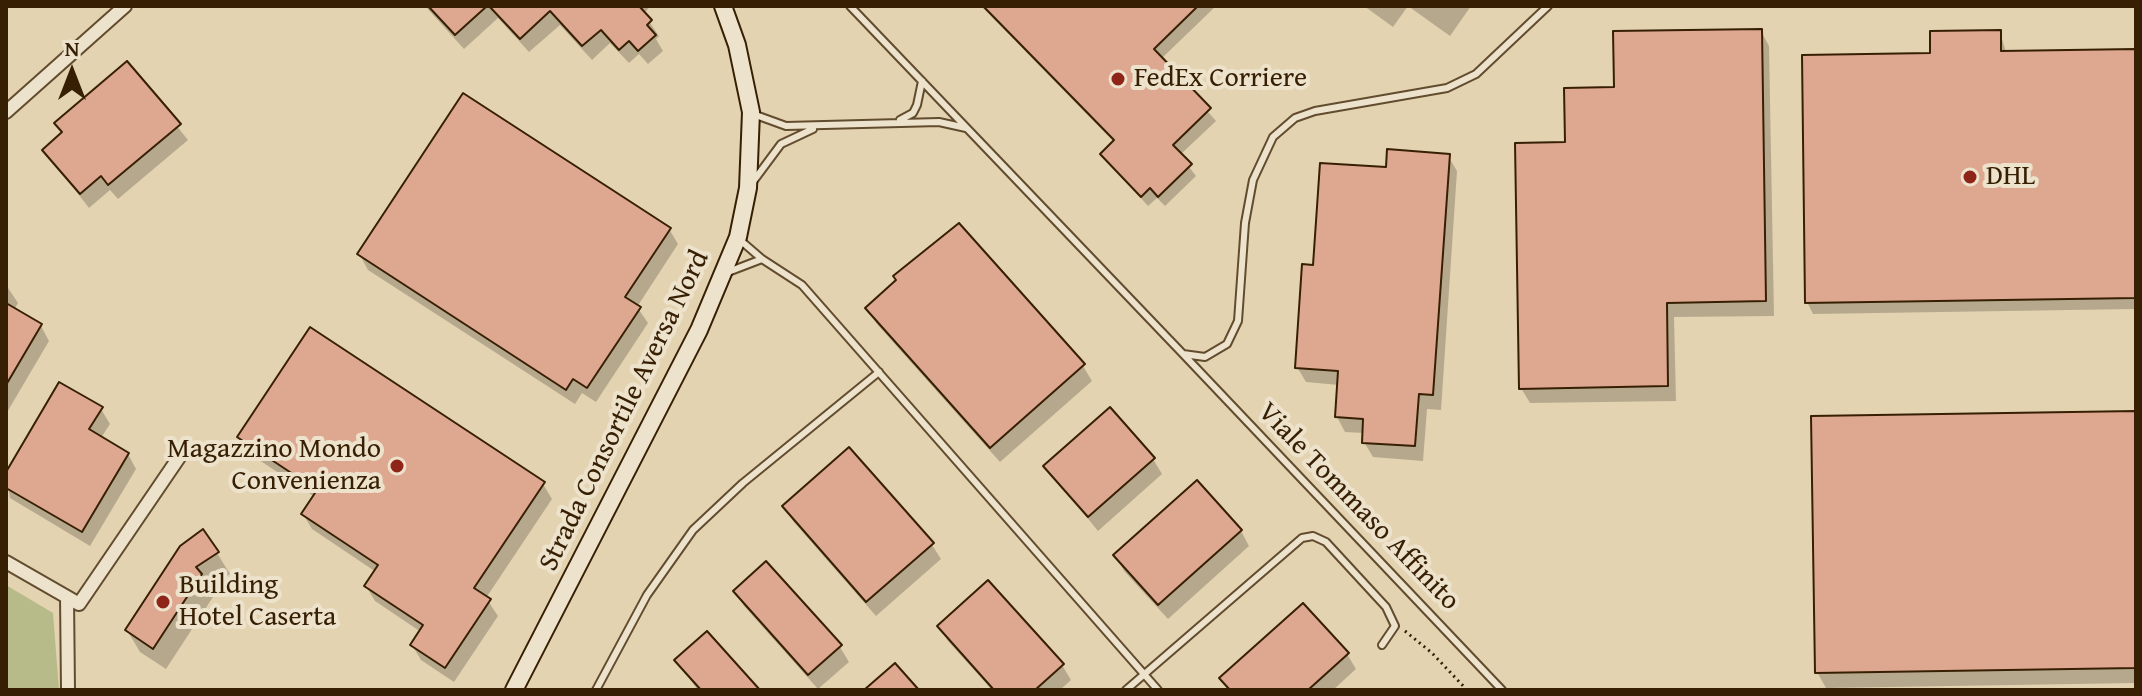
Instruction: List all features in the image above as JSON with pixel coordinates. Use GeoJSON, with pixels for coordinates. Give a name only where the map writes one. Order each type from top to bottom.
{"type":"FeatureCollection","features":[{"type":"Feature","properties":{"kind":"street"},"geometry":{"type":"LineString","coordinates":[[6,112],[125,6]]}},
{"type":"Feature","properties":{"kind":"street","name":"Strada Consortile Aversa Nord"},"geometry":{"type":"LineString","coordinates":[[514,690],[724,275],[738,237],[748,188],[751,112],[737,45],[723,6]]}},
{"type":"Feature","properties":{"kind":"street"},"geometry":{"type":"LineString","coordinates":[[6,562],[79,604],[184,450]]}},
{"type":"Feature","properties":{"kind":"street"},"geometry":{"type":"LineString","coordinates":[[67,597],[68,690]]}},
{"type":"Feature","properties":{"kind":"lane","name":"Viale Tommaso Affinito"},"geometry":{"type":"LineString","coordinates":[[850,6],[1502,690]]}},
{"type":"Feature","properties":{"kind":"lane"},"geometry":{"type":"LineString","coordinates":[[1183,354],[1205,357],[1227,344],[1238,321],[1245,223],[1253,180],[1273,137],[1295,118],[1315,111],[1447,88],[1476,74],[1548,6]]}},
{"type":"Feature","properties":{"kind":"lane"},"geometry":{"type":"LineString","coordinates":[[897,122],[913,113],[922,80]]}},
{"type":"Feature","properties":{"kind":"lane"},"geometry":{"type":"LineString","coordinates":[[751,112],[786,126],[897,122],[952,123],[969,129]]}},
{"type":"Feature","properties":{"kind":"lane"},"geometry":{"type":"LineString","coordinates":[[748,188],[781,144],[821,126]]}},
{"type":"Feature","properties":{"kind":"lane"},"geometry":{"type":"LineString","coordinates":[[738,237],[762,259],[802,285],[1158,690]]}},
{"type":"Feature","properties":{"kind":"lane"},"geometry":{"type":"LineString","coordinates":[[724,275],[762,259]]}},
{"type":"Feature","properties":{"kind":"lane"},"geometry":{"type":"LineString","coordinates":[[596,690],[647,595],[693,530],[743,483],[879,372]]}},
{"type":"Feature","properties":{"kind":"lane"},"geometry":{"type":"LineString","coordinates":[[1126,690],[1302,538],[1313,536],[1326,542],[1386,607],[1395,626],[1382,645]]}},
{"type":"Feature","properties":{"kind":"path"},"geometry":{"type":"LineString","coordinates":[[1395,626],[1432,653],[1467,690]]}},
{"type":"Feature","properties":{"kind":"green space"},"geometry":{"type":"Polygon","coordinates":[[[6,585],[53,613],[59,690],[6,690],[6,585]]]}},
{"type":"Feature","properties":{"kind":"building"},"geometry":{"type":"Polygon","coordinates":[[[428,6],[487,6],[455,35],[428,6]]]}},
{"type":"Feature","properties":{"kind":"building"},"geometry":{"type":"Polygon","coordinates":[[[489,6],[639,6],[652,20],[647,25],[656,35],[638,51],[629,41],[619,50],[601,30],[582,46],[550,11],[520,39],[489,6]]]}},
{"type":"Feature","properties":{"kind":"building","name":"FedEx Corriere"},"geometry":{"type":"Polygon","coordinates":[[[983,6],[1198,6],[1154,49],[1211,108],[1173,145],[1192,164],[1158,197],[1150,188],[1141,197],[1100,154],[1114,140],[983,6]]]}},
{"type":"Feature","properties":{"kind":"building"},"geometry":{"type":"Polygon","coordinates":[[[1762,29],[1766,301],[1667,303],[1668,386],[1519,389],[1515,143],[1565,142],[1564,88],[1614,87],[1613,31],[1762,29]]]}},
{"type":"Feature","properties":{"kind":"building","name":"DHL"},"geometry":{"type":"Polygon","coordinates":[[[2001,30],[2001,51],[2136,49],[2136,298],[1805,303],[1802,55],[1930,53],[1930,31],[2001,30]]]}},
{"type":"Feature","properties":{"kind":"building"},"geometry":{"type":"Polygon","coordinates":[[[127,61],[181,124],[108,185],[101,176],[80,194],[42,150],[62,132],[54,123],[127,61]]]}},
{"type":"Feature","properties":{"kind":"building"},"geometry":{"type":"Polygon","coordinates":[[[463,93],[671,228],[625,297],[641,307],[587,388],[573,379],[566,390],[357,254],[463,93]]]}},
{"type":"Feature","properties":{"kind":"building"},"geometry":{"type":"Polygon","coordinates":[[[1387,149],[1450,154],[1433,395],[1419,394],[1415,446],[1362,443],[1363,419],[1335,417],[1338,371],[1295,368],[1302,264],[1313,265],[1320,163],[1386,167],[1387,149]]]}},
{"type":"Feature","properties":{"kind":"building"},"geometry":{"type":"Polygon","coordinates":[[[959,223],[1085,364],[990,448],[865,308],[896,280],[893,276],[959,223]]]}},
{"type":"Feature","properties":{"kind":"building"},"geometry":{"type":"Polygon","coordinates":[[[6,303],[42,324],[6,385],[6,303]]]}},
{"type":"Feature","properties":{"kind":"building"},"geometry":{"type":"Polygon","coordinates":[[[310,327],[545,482],[474,588],[491,599],[445,668],[410,645],[423,625],[364,586],[378,565],[301,514],[317,490],[237,437],[310,327]]]}},
{"type":"Feature","properties":{"kind":"building"},"geometry":{"type":"Polygon","coordinates":[[[59,382],[103,407],[89,429],[129,453],[82,532],[6,488],[6,472],[59,382]]]}},
{"type":"Feature","properties":{"kind":"building"},"geometry":{"type":"Polygon","coordinates":[[[1110,407],[1155,458],[1088,517],[1043,466],[1110,407]]]}},
{"type":"Feature","properties":{"kind":"building"},"geometry":{"type":"Polygon","coordinates":[[[2136,411],[2136,668],[1815,673],[1811,416],[2136,411]]]}},
{"type":"Feature","properties":{"kind":"building"},"geometry":{"type":"Polygon","coordinates":[[[849,447],[934,543],[866,602],[782,506],[849,447]]]}},
{"type":"Feature","properties":{"kind":"building"},"geometry":{"type":"Polygon","coordinates":[[[1197,480],[1242,530],[1158,605],[1113,555],[1197,480]]]}},
{"type":"Feature","properties":{"kind":"building","name":"Building Hotel Caserta"},"geometry":{"type":"Polygon","coordinates":[[[203,529],[219,552],[196,567],[202,574],[153,649],[125,630],[180,546],[203,529]]]}},
{"type":"Feature","properties":{"kind":"building"},"geometry":{"type":"Polygon","coordinates":[[[766,561],[842,645],[808,675],[733,591],[766,561]]]}},
{"type":"Feature","properties":{"kind":"building"},"geometry":{"type":"Polygon","coordinates":[[[988,580],[1064,664],[1035,690],[994,690],[937,626],[988,580]]]}},
{"type":"Feature","properties":{"kind":"building"},"geometry":{"type":"Polygon","coordinates":[[[1303,603],[1349,653],[1308,690],[1230,690],[1219,678],[1303,603]]]}},
{"type":"Feature","properties":{"kind":"building"},"geometry":{"type":"Polygon","coordinates":[[[707,631],[760,690],[701,690],[674,660],[707,631]]]}},
{"type":"Feature","properties":{"kind":"building"},"geometry":{"type":"Polygon","coordinates":[[[895,663],[919,690],[864,690],[895,663]]]}},
{"type":"Feature","properties":{"kind":"place","name":"FedEx Corriere"},"geometry":{"type":"Point","coordinates":[1118,79]}},
{"type":"Feature","properties":{"kind":"place","name":"DHL"},"geometry":{"type":"Point","coordinates":[1970,177]}},
{"type":"Feature","properties":{"kind":"place","name":"Magazzino Mondo Convenienza"},"geometry":{"type":"Point","coordinates":[397,466]}},
{"type":"Feature","properties":{"kind":"place","name":"Building Hotel Caserta"},"geometry":{"type":"Point","coordinates":[163,602]}}]}
